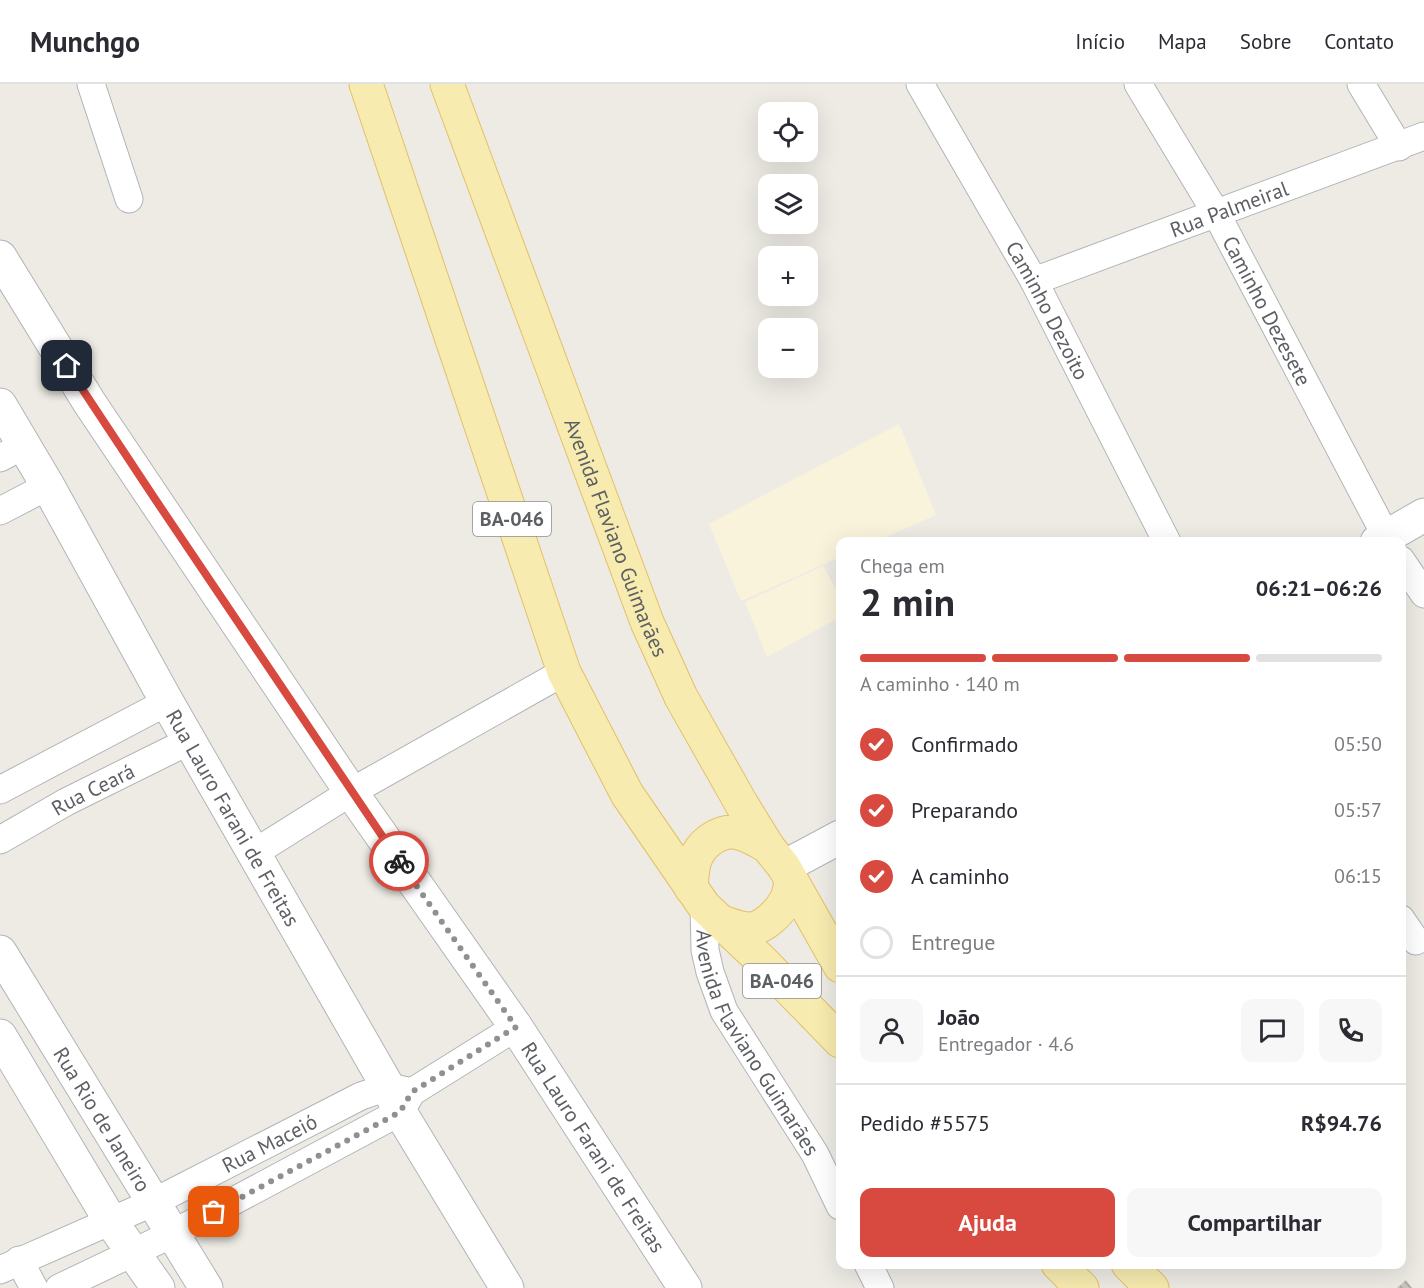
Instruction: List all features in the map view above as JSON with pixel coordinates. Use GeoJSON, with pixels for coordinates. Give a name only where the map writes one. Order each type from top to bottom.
{"type":"FeatureCollection","features":[{"type":"Feature","properties":{"kind":"main road","name":"Avenida Flaviano Guimarães"},"geometry":{"type":"LineString","coordinates":[[366,84],[564,672],[627,794],[706,906],[836,1037]]}},
{"type":"Feature","properties":{"kind":"main road","name":"Avenida Flaviano Guimarães"},"geometry":{"type":"LineString","coordinates":[[447,84],[647,622],[681,698],[741,804],[781,865],[836,959]]}},
{"type":"Feature","properties":{"kind":"main road"},"geometry":{"type":"LineString","coordinates":[[726,832],[735,832],[781,865],[787,899],[763,924],[751,929],[739,928],[706,906],[694,862],[700,850],[716,836],[726,832]]}},
{"type":"Feature","properties":{"kind":"main road"},"geometry":{"type":"LineString","coordinates":[[1063,1269],[1082,1288]]}},
{"type":"Feature","properties":{"kind":"main road"},"geometry":{"type":"LineString","coordinates":[[1133,1269],[1152,1288]]}},
{"type":"Feature","properties":{"kind":"street"},"geometry":{"type":"LineString","coordinates":[[91,84],[129,199]]}},
{"type":"Feature","properties":{"kind":"street","name":"Caminho Dezoito"},"geometry":{"type":"LineString","coordinates":[[920,84],[1034,281],[1164,537]]}},
{"type":"Feature","properties":{"kind":"street","name":"Caminho Dezesete"},"geometry":{"type":"LineString","coordinates":[[1138,84],[1216,213],[1384,537]]}},
{"type":"Feature","properties":{"kind":"street"},"geometry":{"type":"LineString","coordinates":[[1361,84],[1399,147]]}},
{"type":"Feature","properties":{"kind":"street","name":"Rua Palmeiral"},"geometry":{"type":"LineString","coordinates":[[1034,281],[1424,136]]}},
{"type":"Feature","properties":{"kind":"street","name":"Rua Lauro Farani de Freitas"},"geometry":{"type":"LineString","coordinates":[[0,257],[89,402],[351,792],[516,1027],[685,1288]]}},
{"type":"Feature","properties":{"kind":"street","name":"Rua Lauro Farani de Freitas"},"geometry":{"type":"LineString","coordinates":[[0,405],[12,452],[48,486],[189,741],[400,1097],[507,1288]]}},
{"type":"Feature","properties":{"kind":"street"},"geometry":{"type":"LineString","coordinates":[[0,511],[48,486]]}},
{"type":"Feature","properties":{"kind":"street"},"geometry":{"type":"LineString","coordinates":[[1398,537],[1424,515]]}},
{"type":"Feature","properties":{"kind":"street","name":"Caminho Dezesete"},"geometry":{"type":"LineString","coordinates":[[1406,570],[1424,594]]}},
{"type":"Feature","properties":{"kind":"street"},"geometry":{"type":"LineString","coordinates":[[254,853],[351,792],[564,672]]}},
{"type":"Feature","properties":{"kind":"street","name":"Rua Ceará"},"geometry":{"type":"LineString","coordinates":[[0,790],[44,769],[167,702]]}},
{"type":"Feature","properties":{"kind":"street","name":"Rua Ceará"},"geometry":{"type":"LineString","coordinates":[[0,840],[66,802],[189,741]]}},
{"type":"Feature","properties":{"kind":"street"},"geometry":{"type":"LineString","coordinates":[[44,769],[66,802]]}},
{"type":"Feature","properties":{"kind":"street"},"geometry":{"type":"LineString","coordinates":[[781,865],[836,839]]}},
{"type":"Feature","properties":{"kind":"street","name":"Avenida Flaviano Guimarães"},"geometry":{"type":"LineString","coordinates":[[706,906],[705,950],[724,1011],[815,1154],[836,1198]]}},
{"type":"Feature","properties":{"kind":"street"},"geometry":{"type":"LineString","coordinates":[[1406,926],[1416,941]]}},
{"type":"Feature","properties":{"kind":"street","name":"Rua Rio de Janeiro"},"geometry":{"type":"LineString","coordinates":[[0,952],[206,1288]]}},
{"type":"Feature","properties":{"kind":"street","name":"Rua Maceió"},"geometry":{"type":"LineString","coordinates":[[59,1288],[172,1234],[516,1027]]}},
{"type":"Feature","properties":{"kind":"street","name":"Rua Rio de Janeiro"},"geometry":{"type":"LineString","coordinates":[[0,1036],[110,1220],[158,1288]]}},
{"type":"Feature","properties":{"kind":"street","name":"Rua Maceió"},"geometry":{"type":"LineString","coordinates":[[9,1265],[154,1202],[362,1096],[400,1097]]}},
{"type":"Feature","properties":{"kind":"street"},"geometry":{"type":"LineString","coordinates":[[9,1265],[34,1288]]}},
{"type":"Feature","properties":{"kind":"street"},"geometry":{"type":"LineString","coordinates":[[870,1269],[880,1288]]}},
{"type":"Feature","properties":{"kind":"shaded area"},"geometry":{"type":"Polygon","coordinates":[[[899,424],[936,515],[885,537],[836,537],[836,559],[741,601],[709,524],[899,424]]]}},
{"type":"Feature","properties":{"kind":"shaded area"},"geometry":{"type":"Polygon","coordinates":[[[823,566],[836,590],[836,619],[767,657],[745,602],[823,566]]]}},
{"type":"Feature","properties":{"kind":"building"},"geometry":{"type":"Polygon","coordinates":[[[1406,1280],[1412,1288],[1397,1288],[1406,1280]]]}},
{"type":"Feature","properties":{"kind":"way so far"},"geometry":{"type":"LineString","coordinates":[[214,1212],[400,1112],[412,1092],[516,1027],[399,861]]}},
{"type":"Feature","properties":{"kind":"route"},"geometry":{"type":"LineString","coordinates":[[67,366],[399,861]]}}]}
